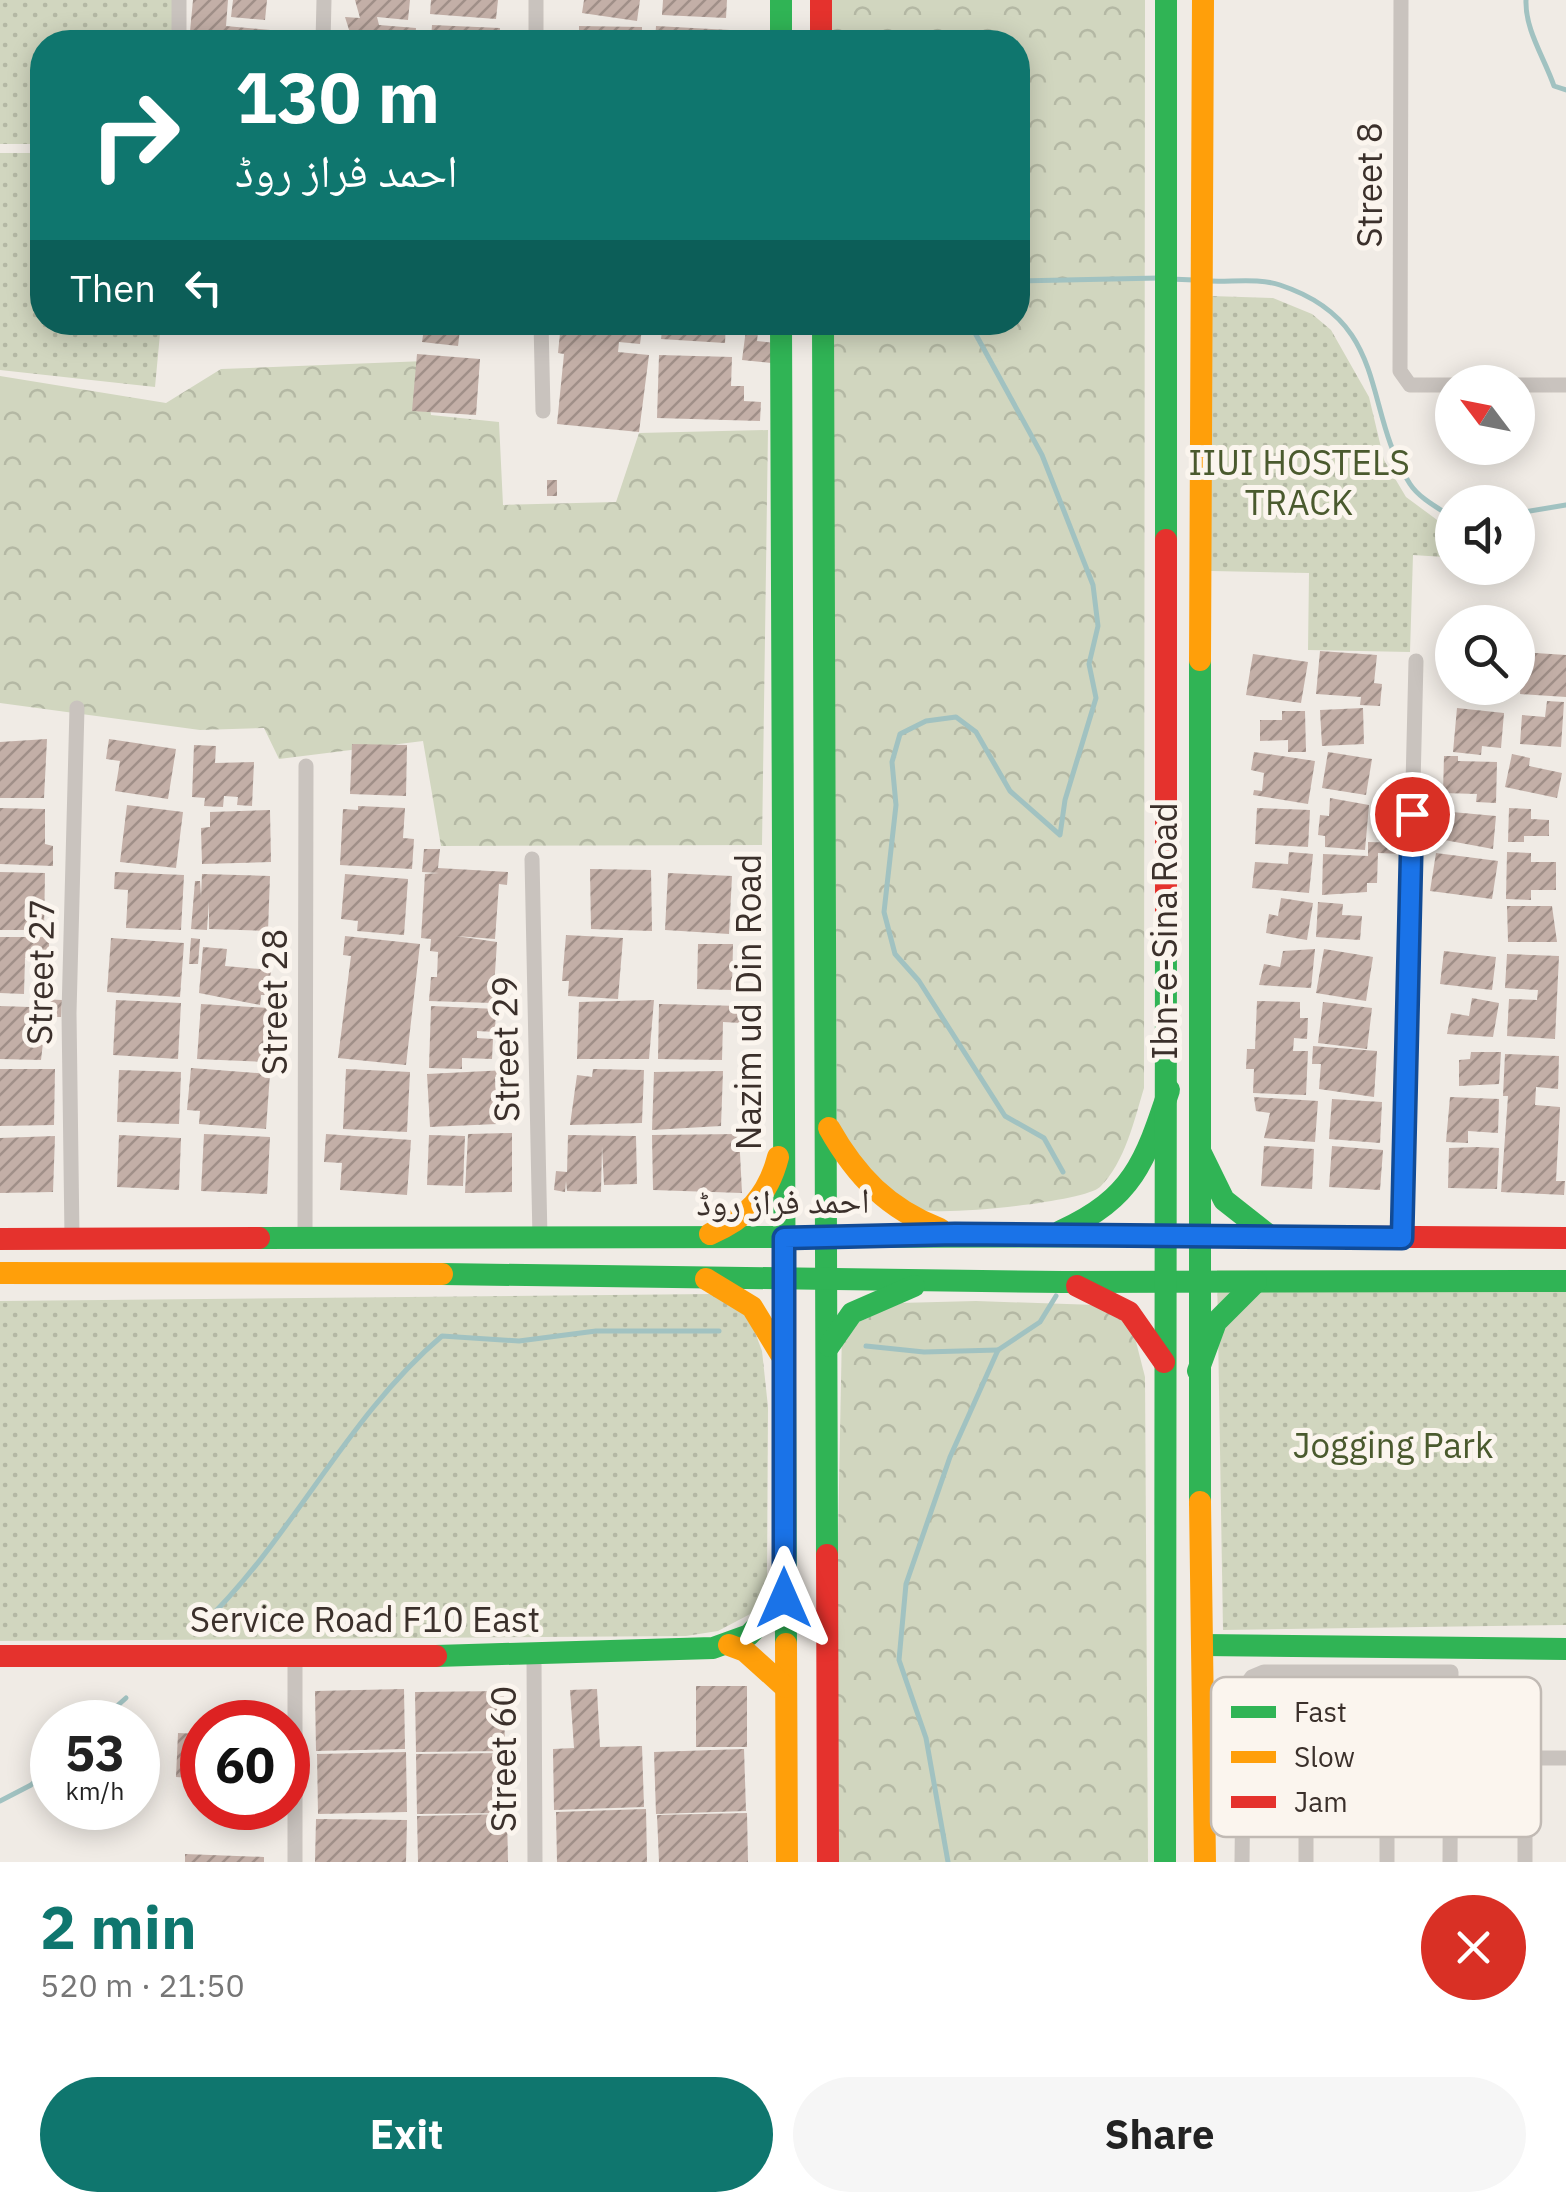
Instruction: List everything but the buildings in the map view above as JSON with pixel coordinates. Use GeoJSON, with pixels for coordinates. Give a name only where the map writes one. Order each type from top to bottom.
{"type":"FeatureCollection","features":[{"type":"Feature","properties":{"kind":"main road"},"geometry":{"type":"LineString","coordinates":[[781,30],[782,0]]}},
{"type":"Feature","properties":{"kind":"main road"},"geometry":{"type":"LineString","coordinates":[[821,0],[821,30]]}},
{"type":"Feature","properties":{"kind":"main road","name":"Ibn-e-Sina Road"},"geometry":{"type":"LineString","coordinates":[[1165,1862],[1164,1235],[1169,1090],[1166,0]]}},
{"type":"Feature","properties":{"kind":"main road","name":"Ibn-e-Sina Road"},"geometry":{"type":"LineString","coordinates":[[1203,0],[1198,1372],[1205,1862]]}},
{"type":"Feature","properties":{"kind":"main road","name":"Nazim ud Din Road"},"geometry":{"type":"LineString","coordinates":[[780,335],[787,1855]]}},
{"type":"Feature","properties":{"kind":"main road"},"geometry":{"type":"LineString","coordinates":[[787,1855],[828,1854],[823,335]]}},
{"type":"Feature","properties":{"kind":"main road"},"geometry":{"type":"LineString","coordinates":[[1167,566],[1201,567]]}},
{"type":"Feature","properties":{"kind":"main road"},"geometry":{"type":"LineString","coordinates":[[1047,1237],[1089,1220],[1125,1193],[1141,1173],[1169,1090]]}},
{"type":"Feature","properties":{"kind":"main road"},"geometry":{"type":"LineString","coordinates":[[827,1123],[843,1155],[891,1206],[955,1234]]}},
{"type":"Feature","properties":{"kind":"main road"},"geometry":{"type":"LineString","coordinates":[[700,1238],[734,1226],[758,1204],[776,1171],[784,1126]]}},
{"type":"Feature","properties":{"kind":"main road"},"geometry":{"type":"LineString","coordinates":[[1200,1151],[1212,1183],[1229,1209],[1271,1236]]}},
{"type":"Feature","properties":{"kind":"main road","name":"احمد فراز روڈ"},"geometry":{"type":"LineString","coordinates":[[0,1239],[784,1238],[955,1234],[1566,1238]]}},
{"type":"Feature","properties":{"kind":"main road","name":"احمد فراز روڈ"},"geometry":{"type":"LineString","coordinates":[[0,1274],[693,1274],[1063,1282],[1566,1281]]}},
{"type":"Feature","properties":{"kind":"main road"},"geometry":{"type":"LineString","coordinates":[[693,1274],[731,1288],[754,1305],[773,1333],[785,1367]]}},
{"type":"Feature","properties":{"kind":"main road"},"geometry":{"type":"LineString","coordinates":[[826,1352],[836,1328],[853,1309],[933,1280]]}},
{"type":"Feature","properties":{"kind":"main road"},"geometry":{"type":"LineString","coordinates":[[1063,1282],[1101,1295],[1129,1312],[1164,1362]]}},
{"type":"Feature","properties":{"kind":"main road"},"geometry":{"type":"LineString","coordinates":[[1198,1372],[1216,1322],[1256,1282]]}},
{"type":"Feature","properties":{"kind":"main road"},"geometry":{"type":"LineString","coordinates":[[1164,1478],[1199,1476]]}},
{"type":"Feature","properties":{"kind":"main road"},"geometry":{"type":"LineString","coordinates":[[729,1645],[768,1620],[784,1598]]}},
{"type":"Feature","properties":{"kind":"main road"},"geometry":{"type":"LineString","coordinates":[[1204,1644],[1566,1649]]}},
{"type":"Feature","properties":{"kind":"main road"},"geometry":{"type":"LineString","coordinates":[[729,1645],[745,1651],[785,1688]]}},
{"type":"Feature","properties":{"kind":"main road","name":"Service Road F10 East"},"geometry":{"type":"LineString","coordinates":[[0,1656],[534,1656],[729,1645]]}},
{"type":"Feature","properties":{"kind":"main road"},"geometry":{"type":"LineString","coordinates":[[1164,1678],[1203,1677]]}},
{"type":"Feature","properties":{"kind":"street"},"geometry":{"type":"LineString","coordinates":[[179,0],[179,30]]}},
{"type":"Feature","properties":{"kind":"street"},"geometry":{"type":"LineString","coordinates":[[323,30],[324,0]]}},
{"type":"Feature","properties":{"kind":"street"},"geometry":{"type":"LineString","coordinates":[[536,0],[536,30]]}},
{"type":"Feature","properties":{"kind":"street","name":"Street 8"},"geometry":{"type":"LineString","coordinates":[[1401,0],[1400,371],[1410,385],[1435,385]]}},
{"type":"Feature","properties":{"kind":"street"},"geometry":{"type":"LineString","coordinates":[[541,335],[543,411]]}},
{"type":"Feature","properties":{"kind":"street"},"geometry":{"type":"LineString","coordinates":[[1535,385],[1566,385]]}},
{"type":"Feature","properties":{"kind":"street"},"geometry":{"type":"LineString","coordinates":[[1402,1238],[1416,661]]}},
{"type":"Feature","properties":{"kind":"street","name":"Street 27"},"geometry":{"type":"LineString","coordinates":[[72,1238],[69,1013],[77,708]]}},
{"type":"Feature","properties":{"kind":"street","name":"Street 28"},"geometry":{"type":"LineString","coordinates":[[305,1238],[306,766]]}},
{"type":"Feature","properties":{"kind":"street","name":"Street 29"},"geometry":{"type":"LineString","coordinates":[[532,859],[540,1238]]}},
{"type":"Feature","properties":{"kind":"street"},"geometry":{"type":"LineString","coordinates":[[295,1655],[295,1862]]}},
{"type":"Feature","properties":{"kind":"street","name":"Street 60"},"geometry":{"type":"LineString","coordinates":[[534,1656],[535,1862]]}},
{"type":"Feature","properties":{"kind":"street"},"geometry":{"type":"LineString","coordinates":[[1251,1677],[1264,1672],[1451,1672],[1451,1677]]}},
{"type":"Feature","properties":{"kind":"street"},"geometry":{"type":"LineString","coordinates":[[1204,1759],[1211,1759]]}},
{"type":"Feature","properties":{"kind":"street"},"geometry":{"type":"LineString","coordinates":[[1242,1837],[1242,1862]]}},
{"type":"Feature","properties":{"kind":"street"},"geometry":{"type":"LineString","coordinates":[[1526,1837],[1526,1862]]}},
{"type":"Feature","properties":{"kind":"green space"},"geometry":{"type":"Polygon","coordinates":[[[0,0],[183,0],[182,30],[30,30],[30,144],[0,144],[0,0]]]}},
{"type":"Feature","properties":{"kind":"green space"},"geometry":{"type":"Polygon","coordinates":[[[831,0],[1145,0],[1144,1088],[1128,1140],[1109,1177],[1100,1187],[1068,1198],[981,1210],[918,1209],[881,1186],[837,1129],[832,335],[1030,335],[1030,30],[831,30],[831,0]]]}},
{"type":"Feature","properties":{"kind":"green space"},"geometry":{"type":"Polygon","coordinates":[[[0,153],[30,153],[30,335],[160,335],[155,387],[0,370],[0,153]]]}},
{"type":"Feature","properties":{"kind":"green space","name":"IIUI HOSTELS TRACK"},"geometry":{"type":"Polygon","coordinates":[[[1211,296],[1273,298],[1312,314],[1331,330],[1369,397],[1384,460],[1406,497],[1435,518],[1435,556],[1413,555],[1410,652],[1308,650],[1309,573],[1211,571],[1211,296]]]}},
{"type":"Feature","properties":{"kind":"green space"},"geometry":{"type":"Polygon","coordinates":[[[425,361],[431,415],[499,422],[503,505],[616,502],[639,433],[768,430],[762,845],[441,846],[423,741],[279,759],[264,728],[200,730],[0,703],[0,376],[166,403],[221,369],[425,361]]]}},
{"type":"Feature","properties":{"kind":"green space","name":"Jogging Park"},"geometry":{"type":"Polygon","coordinates":[[[1217,1270],[1566,1270],[1566,1625],[1223,1630],[1217,1270]]]}},
{"type":"Feature","properties":{"kind":"green space"},"geometry":{"type":"Polygon","coordinates":[[[713,1294],[746,1308],[762,1351],[768,1407],[767,1584],[754,1612],[718,1631],[686,1636],[0,1641],[0,1301],[713,1294]]]}},
{"type":"Feature","properties":{"kind":"green space"},"geometry":{"type":"Polygon","coordinates":[[[899,1303],[1096,1305],[1132,1326],[1145,1377],[1148,1862],[839,1862],[837,1589],[842,1330],[899,1303]]]}},
{"type":"Feature","properties":{"kind":"waterway"},"geometry":{"type":"LineString","coordinates":[[1526,0],[1532,33],[1554,86],[1566,90]]}},
{"type":"Feature","properties":{"kind":"waterway"},"geometry":{"type":"LineString","coordinates":[[1030,281],[1159,278]]}},
{"type":"Feature","properties":{"kind":"waterway"},"geometry":{"type":"LineString","coordinates":[[1170,279],[1194,280]]}},
{"type":"Feature","properties":{"kind":"waterway"},"geometry":{"type":"LineString","coordinates":[[1210,281],[1280,285],[1316,301],[1341,321],[1369,370],[1395,455],[1410,484],[1435,505]]}},
{"type":"Feature","properties":{"kind":"waterway"},"geometry":{"type":"LineString","coordinates":[[976,335],[1042,455],[1093,585],[1098,626],[1089,664],[1096,698],[1065,800],[1060,835],[1010,791],[976,732],[956,717],[926,721],[900,734],[892,762],[896,805],[884,912],[895,954],[919,981],[1005,1116],[1044,1138],[1063,1172]]}},
{"type":"Feature","properties":{"kind":"waterway"},"geometry":{"type":"LineString","coordinates":[[1535,510],[1566,505]]}},
{"type":"Feature","properties":{"kind":"waterway"},"geometry":{"type":"LineString","coordinates":[[948,1862],[926,1738],[899,1660],[906,1584],[950,1457],[998,1350],[1040,1322],[1056,1296]]}},
{"type":"Feature","properties":{"kind":"waterway"},"geometry":{"type":"LineString","coordinates":[[199,1628],[263,1557],[376,1404],[442,1336],[519,1341],[596,1331],[719,1331]]}},
{"type":"Feature","properties":{"kind":"waterway"},"geometry":{"type":"LineString","coordinates":[[866,1346],[924,1352],[998,1350]]}},
{"type":"Feature","properties":{"kind":"waterway"},"geometry":{"type":"LineString","coordinates":[[0,1801],[30,1786]]}},
{"type":"Feature","properties":{"kind":"traffic: fast"},"geometry":{"type":"LineString","coordinates":[[781,0],[781,30]]}},
{"type":"Feature","properties":{"kind":"traffic: fast"},"geometry":{"type":"LineString","coordinates":[[1166,0],[1166,540]]}},
{"type":"Feature","properties":{"kind":"traffic: fast"},"geometry":{"type":"LineString","coordinates":[[781,335],[786,1644]]}},
{"type":"Feature","properties":{"kind":"traffic: fast"},"geometry":{"type":"LineString","coordinates":[[823,335],[827,1555]]}},
{"type":"Feature","properties":{"kind":"traffic: fast"},"geometry":{"type":"LineString","coordinates":[[1200,660],[1200,1502]]}},
{"type":"Feature","properties":{"kind":"traffic: fast"},"geometry":{"type":"LineString","coordinates":[[1165,1862],[1166,913]]}},
{"type":"Feature","properties":{"kind":"traffic: fast"},"geometry":{"type":"LineString","coordinates":[[1061,1231],[1105,1205],[1133,1175],[1152,1138],[1169,1090]]}},
{"type":"Feature","properties":{"kind":"traffic: fast"},"geometry":{"type":"LineString","coordinates":[[1200,1151],[1224,1200],[1266,1233]]}},
{"type":"Feature","properties":{"kind":"traffic: fast"},"geometry":{"type":"LineString","coordinates":[[259,1238],[1254,1236]]}},
{"type":"Feature","properties":{"kind":"traffic: fast"},"geometry":{"type":"LineString","coordinates":[[442,1274],[1063,1282],[1566,1281]]}},
{"type":"Feature","properties":{"kind":"traffic: fast"},"geometry":{"type":"LineString","coordinates":[[1198,1371],[1216,1322],[1256,1282]]}},
{"type":"Feature","properties":{"kind":"traffic: fast"},"geometry":{"type":"LineString","coordinates":[[829,1346],[852,1313],[914,1286]]}},
{"type":"Feature","properties":{"kind":"traffic: fast"},"geometry":{"type":"LineString","coordinates":[[436,1656],[713,1648],[749,1635],[784,1598]]}},
{"type":"Feature","properties":{"kind":"traffic: fast"},"geometry":{"type":"LineString","coordinates":[[1203,1645],[1566,1649]]}},
{"type":"Feature","properties":{"kind":"traffic: slow"},"geometry":{"type":"LineString","coordinates":[[1200,660],[1203,0]]}},
{"type":"Feature","properties":{"kind":"traffic: slow"},"geometry":{"type":"LineString","coordinates":[[829,1128],[850,1161],[875,1189],[905,1212],[940,1229]]}},
{"type":"Feature","properties":{"kind":"traffic: slow"},"geometry":{"type":"LineString","coordinates":[[710,1234],[745,1213],[762,1195],[778,1157]]}},
{"type":"Feature","properties":{"kind":"traffic: slow"},"geometry":{"type":"LineString","coordinates":[[0,1273],[442,1274]]}},
{"type":"Feature","properties":{"kind":"traffic: slow"},"geometry":{"type":"LineString","coordinates":[[706,1279],[752,1307],[780,1353]]}},
{"type":"Feature","properties":{"kind":"traffic: slow"},"geometry":{"type":"LineString","coordinates":[[1200,1502],[1205,1862]]}},
{"type":"Feature","properties":{"kind":"traffic: slow"},"geometry":{"type":"LineString","coordinates":[[786,1644],[787,1862]]}},
{"type":"Feature","properties":{"kind":"traffic: slow"},"geometry":{"type":"LineString","coordinates":[[729,1645],[745,1651],[785,1687]]}},
{"type":"Feature","properties":{"kind":"traffic: jam"},"geometry":{"type":"LineString","coordinates":[[821,0],[821,30]]}},
{"type":"Feature","properties":{"kind":"traffic: jam"},"geometry":{"type":"LineString","coordinates":[[1166,540],[1166,913]]}},
{"type":"Feature","properties":{"kind":"traffic: jam"},"geometry":{"type":"LineString","coordinates":[[1254,1236],[1566,1238]]}},
{"type":"Feature","properties":{"kind":"traffic: jam"},"geometry":{"type":"LineString","coordinates":[[0,1239],[259,1238]]}},
{"type":"Feature","properties":{"kind":"traffic: jam"},"geometry":{"type":"LineString","coordinates":[[1077,1286],[1129,1312],[1164,1362]]}},
{"type":"Feature","properties":{"kind":"traffic: jam"},"geometry":{"type":"LineString","coordinates":[[827,1555],[828,1862]]}},
{"type":"Feature","properties":{"kind":"traffic: jam"},"geometry":{"type":"LineString","coordinates":[[0,1656],[436,1656]]}},
{"type":"Feature","properties":{"kind":"route"},"geometry":{"type":"LineString","coordinates":[[784,1598],[784,1238],[955,1234],[1402,1238],[1412,814]]}}]}
